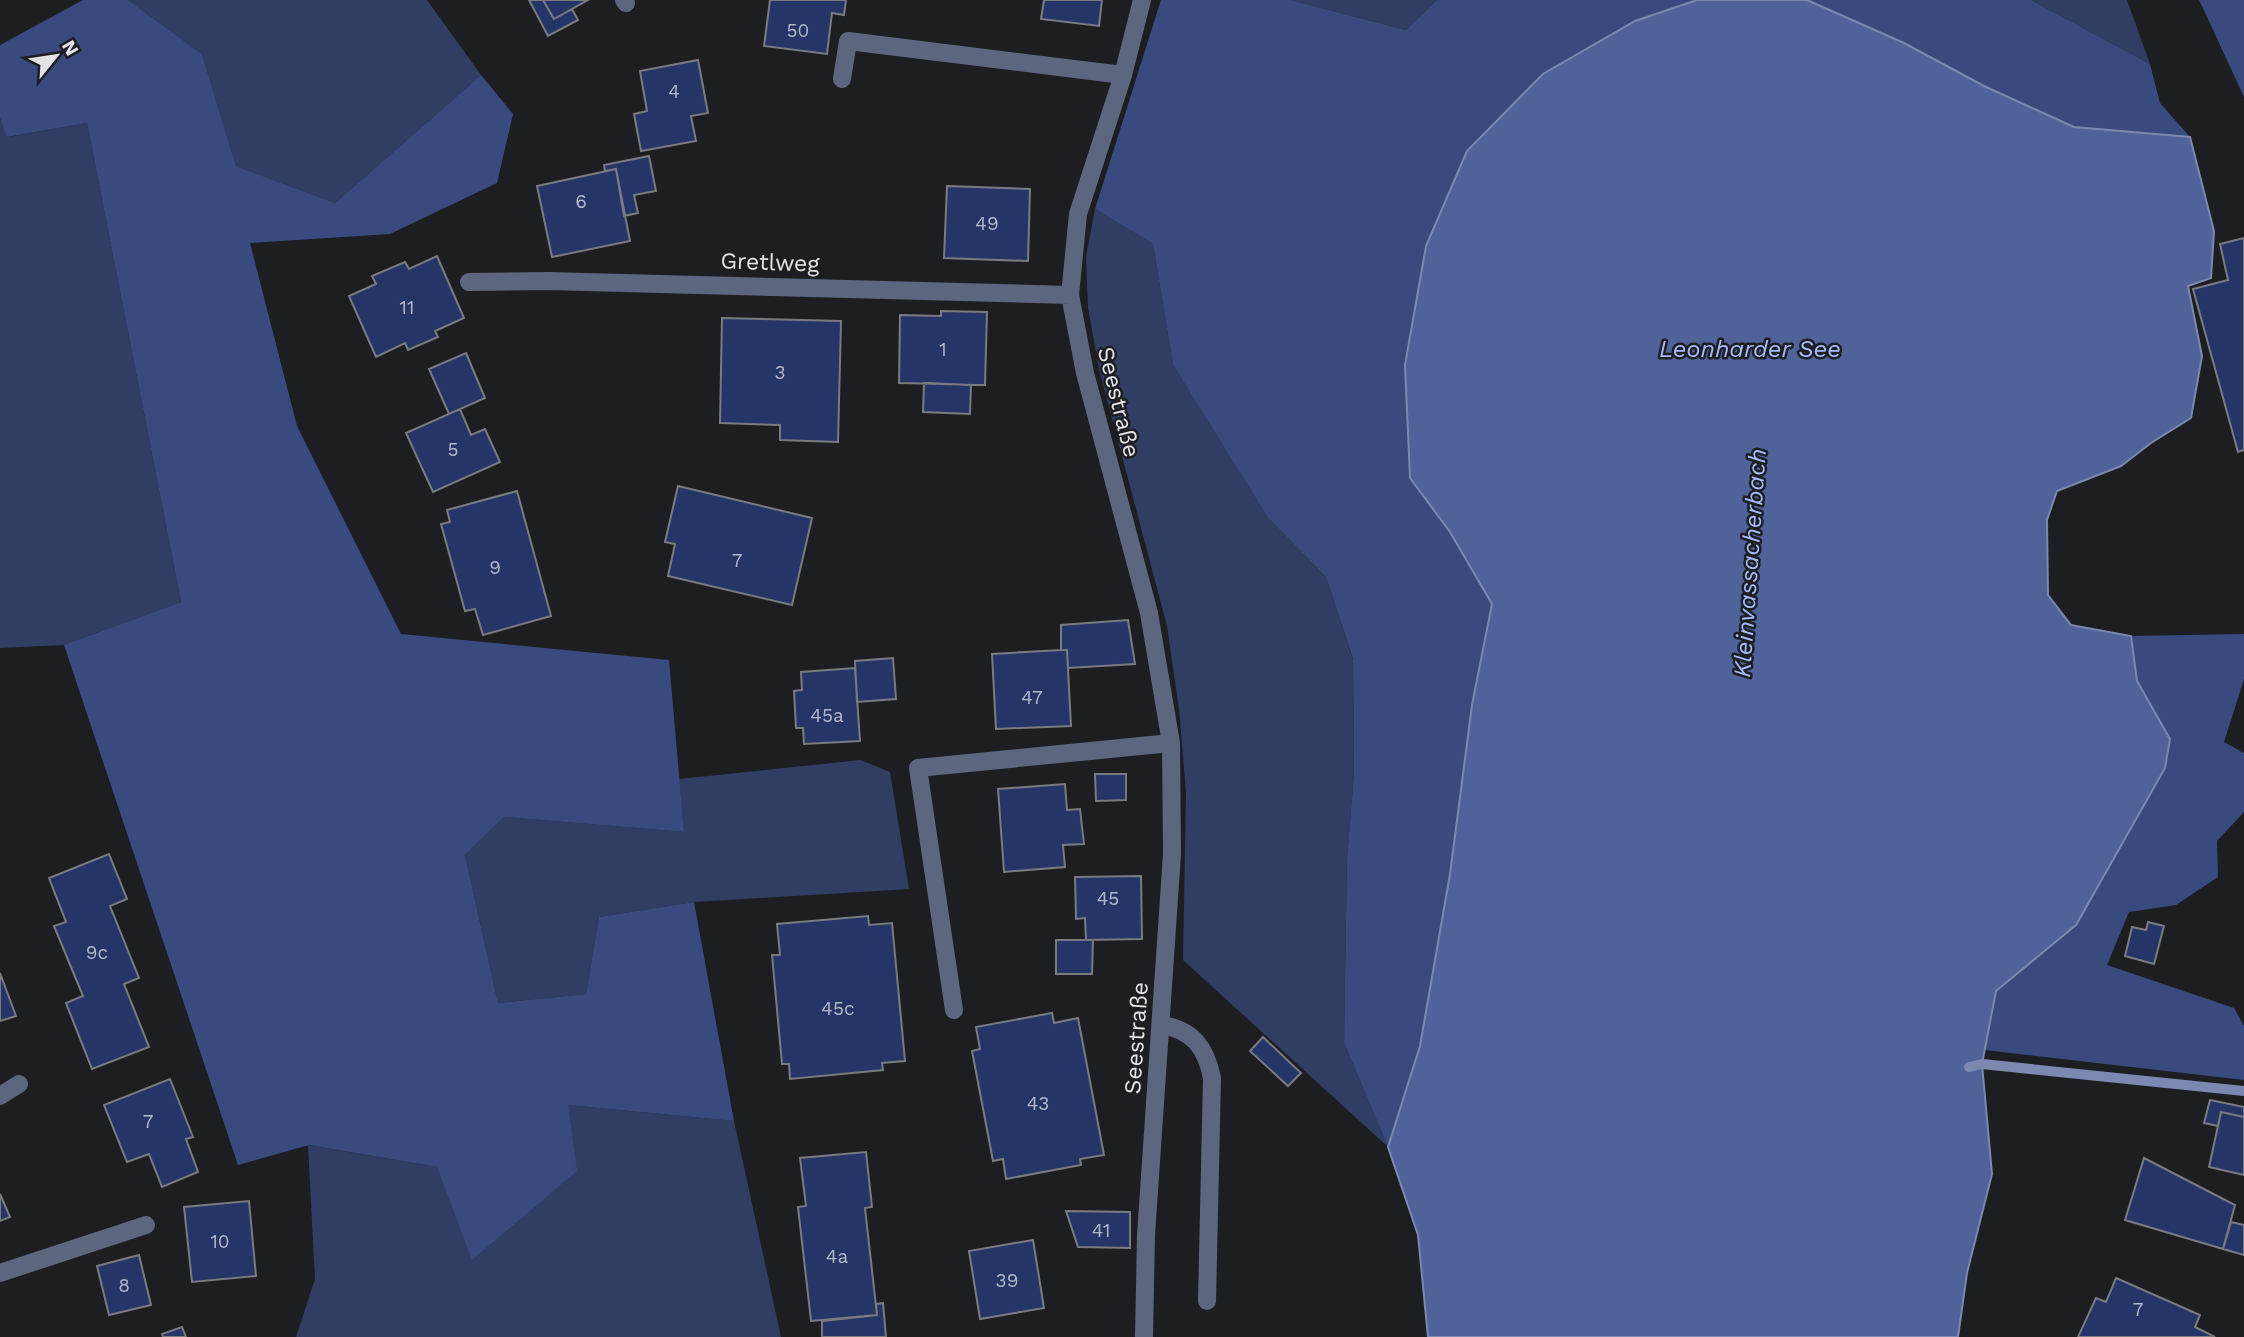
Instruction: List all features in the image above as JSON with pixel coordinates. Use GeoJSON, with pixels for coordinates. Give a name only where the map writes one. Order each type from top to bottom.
{"type":"FeatureCollection","features":[{"type":"Feature","properties":{"kind":"street","name":"Seestraße"},"geometry":{"type":"LineString","coordinates":[[1143,0],[1123,75],[1078,214],[1070,295],[1085,373],[1149,613],[1171,743],[1172,854],[1146,1235],[1144,1337]]}},
{"type":"Feature","properties":{"kind":"street"},"geometry":{"type":"LineString","coordinates":[[842,79],[848,41],[1123,75]]}},
{"type":"Feature","properties":{"kind":"street","name":"Gretlweg"},"geometry":{"type":"LineString","coordinates":[[469,282],[558,281],[1070,295]]}},
{"type":"Feature","properties":{"kind":"street"},"geometry":{"type":"LineString","coordinates":[[954,1010],[918,768],[1171,743]]}},
{"type":"Feature","properties":{"kind":"street"},"geometry":{"type":"LineString","coordinates":[[1161,1025],[1182,1028],[1207,1056],[1212,1078],[1207,1301]]}},
{"type":"Feature","properties":{"kind":"street"},"geometry":{"type":"LineString","coordinates":[[0,1096],[19,1084]]}},
{"type":"Feature","properties":{"kind":"street"},"geometry":{"type":"LineString","coordinates":[[0,1273],[146,1225]]}},
{"type":"Feature","properties":{"kind":"shaded area"},"geometry":{"type":"Polygon","coordinates":[[[83,0],[128,0],[202,54],[236,166],[335,203],[481,75],[513,114],[497,183],[390,234],[250,243],[297,426],[401,634],[669,660],[684,832],[504,817],[465,855],[498,1003],[586,994],[599,917],[694,902],[734,1121],[568,1105],[577,1171],[472,1260],[437,1167],[309,1145],[238,1165],[64,645],[181,602],[87,123],[7,137],[0,118],[0,45],[83,0]]]}},
{"type":"Feature","properties":{"kind":"shaded area"},"geometry":{"type":"Polygon","coordinates":[[[128,0],[427,0],[481,75],[335,203],[236,166],[202,54],[128,0]]]}},
{"type":"Feature","properties":{"kind":"shaded area"},"geometry":{"type":"Polygon","coordinates":[[[1161,0],[1290,0],[1406,30],[1437,0],[1697,0],[1635,21],[1410,477],[1450,532],[1492,604],[1472,705],[1450,874],[1420,1046],[1388,1147],[1344,1043],[1347,858],[1354,773],[1353,659],[1326,577],[1268,518],[1173,365],[1153,244],[1095,209],[1161,0]]]}},
{"type":"Feature","properties":{"kind":"shaded area"},"geometry":{"type":"Polygon","coordinates":[[[1290,0],[1437,0],[1406,30],[1290,0]]]}},
{"type":"Feature","properties":{"kind":"shaded area"},"geometry":{"type":"Polygon","coordinates":[[[1807,0],[2031,0],[2150,64],[2160,103],[2190,137],[2074,127],[1984,86],[1904,43],[1807,0]]]}},
{"type":"Feature","properties":{"kind":"shaded area"},"geometry":{"type":"Polygon","coordinates":[[[2031,0],[2127,0],[2150,64],[2031,0]]]}},
{"type":"Feature","properties":{"kind":"shaded area"},"geometry":{"type":"Polygon","coordinates":[[[2199,0],[2244,0],[2244,97],[2202,6],[2199,0]]]}},
{"type":"Feature","properties":{"kind":"shaded area"},"geometry":{"type":"Polygon","coordinates":[[[0,118],[8,137],[87,123],[181,602],[64,645],[0,648],[0,118]]]}},
{"type":"Feature","properties":{"kind":"shaded area"},"geometry":{"type":"Polygon","coordinates":[[[1095,209],[1153,244],[1173,365],[1268,518],[1326,577],[1353,660],[1354,773],[1347,858],[1344,1043],[1388,1147],[1183,960],[1186,792],[1179,709],[1167,626],[1099,369],[1088,308],[1086,257],[1095,209]]]}},
{"type":"Feature","properties":{"kind":"shaded area"},"geometry":{"type":"Polygon","coordinates":[[[2244,634],[2244,679],[2224,742],[2244,753],[2244,812],[2217,841],[2218,877],[2176,905],[2129,912],[2107,965],[2234,1008],[2244,1026],[2244,1080],[1985,1050],[1996,990],[2076,925],[2165,768],[2170,739],[2137,681],[2131,636],[2244,634]]]}},
{"type":"Feature","properties":{"kind":"shaded area"},"geometry":{"type":"Polygon","coordinates":[[[861,760],[890,772],[909,889],[694,902],[599,917],[586,994],[498,1003],[465,855],[504,817],[684,832],[679,779],[861,760]]]}},
{"type":"Feature","properties":{"kind":"shaded area"},"geometry":{"type":"Polygon","coordinates":[[[568,1105],[734,1121],[781,1337],[296,1337],[315,1279],[308,1145],[437,1167],[473,1259],[568,1105]]]}},
{"type":"Feature","properties":{"kind":"water","name":"Leonharder See"},"geometry":{"type":"Polygon","coordinates":[[[1697,0],[1807,0],[1904,43],[1984,86],[2074,127],[2190,137],[2214,231],[2211,278],[2188,286],[2202,356],[2191,418],[2121,466],[2057,491],[2047,520],[2048,595],[2071,625],[2131,636],[2137,681],[2170,739],[2165,768],[2076,925],[1996,991],[1982,1064],[1992,1174],[1967,1273],[1958,1337],[1428,1337],[1418,1235],[1388,1147],[1420,1046],[1450,874],[1472,705],[1492,604],[1450,532],[1410,478],[1405,365],[1426,246],[1467,151],[1543,74],[1635,21],[1697,0]]]}},
{"type":"Feature","properties":{"kind":"building"},"geometry":{"type":"Polygon","coordinates":[[[529,0],[543,0],[554,19],[572,9],[578,20],[548,36],[529,0]]]}},
{"type":"Feature","properties":{"kind":"building"},"geometry":{"type":"Polygon","coordinates":[[[543,0],[588,0],[554,19],[543,0]]]}},
{"type":"Feature","properties":{"kind":"building"},"geometry":{"type":"Polygon","coordinates":[[[770,0],[846,0],[844,15],[832,13],[827,54],[764,46],[770,0]]]}},
{"type":"Feature","properties":{"kind":"building"},"geometry":{"type":"Polygon","coordinates":[[[1044,0],[1102,0],[1099,26],[1041,19],[1044,0]]]}},
{"type":"Feature","properties":{"kind":"building"},"geometry":{"type":"Polygon","coordinates":[[[698,60],[708,113],[691,116],[696,141],[641,151],[634,114],[647,111],[640,71],[698,60]]]}},
{"type":"Feature","properties":{"kind":"building"},"geometry":{"type":"Polygon","coordinates":[[[649,156],[656,191],[634,195],[638,213],[624,216],[616,169],[605,171],[604,165],[649,156]]]}},
{"type":"Feature","properties":{"kind":"building"},"geometry":{"type":"Polygon","coordinates":[[[616,169],[630,241],[552,257],[537,186],[616,169]]]}},
{"type":"Feature","properties":{"kind":"building"},"geometry":{"type":"Polygon","coordinates":[[[947,186],[1030,189],[1028,261],[944,258],[947,186]]]}},
{"type":"Feature","properties":{"kind":"building"},"geometry":{"type":"Polygon","coordinates":[[[2244,238],[2244,450],[2238,452],[2193,289],[2228,280],[2220,244],[2244,238]]]}},
{"type":"Feature","properties":{"kind":"building"},"geometry":{"type":"Polygon","coordinates":[[[437,256],[464,318],[435,331],[438,337],[408,350],[405,343],[376,357],[349,296],[376,284],[372,276],[405,262],[409,269],[437,256]]]}},
{"type":"Feature","properties":{"kind":"building"},"geometry":{"type":"Polygon","coordinates":[[[941,311],[987,312],[985,385],[899,383],[900,315],[941,316],[941,311]]]}},
{"type":"Feature","properties":{"kind":"building"},"geometry":{"type":"Polygon","coordinates":[[[722,318],[841,321],[838,442],[780,440],[780,425],[720,423],[722,318]]]}},
{"type":"Feature","properties":{"kind":"building"},"geometry":{"type":"Polygon","coordinates":[[[466,353],[485,398],[449,414],[429,369],[466,353]]]}},
{"type":"Feature","properties":{"kind":"building"},"geometry":{"type":"Polygon","coordinates":[[[924,383],[971,385],[970,414],[923,412],[924,383]]]}},
{"type":"Feature","properties":{"kind":"building"},"geometry":{"type":"Polygon","coordinates":[[[460,409],[471,435],[485,429],[500,462],[433,492],[406,433],[460,409]]]}},
{"type":"Feature","properties":{"kind":"building"},"geometry":{"type":"Polygon","coordinates":[[[678,486],[812,518],[792,605],[668,576],[675,544],[665,542],[678,486]]]}},
{"type":"Feature","properties":{"kind":"building"},"geometry":{"type":"Polygon","coordinates":[[[517,491],[551,616],[483,635],[475,609],[465,611],[441,524],[450,522],[447,510],[517,491]]]}},
{"type":"Feature","properties":{"kind":"building"},"geometry":{"type":"Polygon","coordinates":[[[1128,620],[1135,664],[1068,668],[1067,650],[1061,650],[1061,625],[1128,620]]]}},
{"type":"Feature","properties":{"kind":"building"},"geometry":{"type":"Polygon","coordinates":[[[1067,650],[1071,726],[996,729],[992,654],[1067,650]]]}},
{"type":"Feature","properties":{"kind":"building"},"geometry":{"type":"Polygon","coordinates":[[[893,658],[896,699],[857,702],[855,661],[893,658]]]}},
{"type":"Feature","properties":{"kind":"building"},"geometry":{"type":"Polygon","coordinates":[[[855,668],[860,741],[804,744],[803,728],[796,728],[794,691],[802,690],[801,672],[855,668]]]}},
{"type":"Feature","properties":{"kind":"building"},"geometry":{"type":"Polygon","coordinates":[[[1095,774],[1126,774],[1126,800],[1096,801],[1095,774]]]}},
{"type":"Feature","properties":{"kind":"building"},"geometry":{"type":"Polygon","coordinates":[[[1065,784],[1067,810],[1080,809],[1084,844],[1063,845],[1065,867],[1004,872],[998,789],[1065,784]]]}},
{"type":"Feature","properties":{"kind":"building"},"geometry":{"type":"Polygon","coordinates":[[[109,854],[127,899],[110,906],[139,978],[124,984],[149,1047],[92,1069],[66,1003],[83,996],[54,926],[66,922],[49,878],[109,854]]]}},
{"type":"Feature","properties":{"kind":"building"},"geometry":{"type":"Polygon","coordinates":[[[1141,876],[1142,939],[1086,940],[1085,918],[1076,919],[1075,877],[1141,876]]]}},
{"type":"Feature","properties":{"kind":"building"},"geometry":{"type":"Polygon","coordinates":[[[868,916],[869,925],[892,923],[905,1061],[882,1063],[883,1070],[790,1079],[789,1064],[782,1064],[772,955],[780,955],[777,924],[868,916]]]}},
{"type":"Feature","properties":{"kind":"building"},"geometry":{"type":"Polygon","coordinates":[[[2148,922],[2164,926],[2154,964],[2125,956],[2132,927],[2146,930],[2148,922]]]}},
{"type":"Feature","properties":{"kind":"building"},"geometry":{"type":"Polygon","coordinates":[[[1056,940],[1093,940],[1092,974],[1056,974],[1056,940]]]}},
{"type":"Feature","properties":{"kind":"building"},"geometry":{"type":"Polygon","coordinates":[[[0,973],[16,1016],[0,1021],[0,973]]]}},
{"type":"Feature","properties":{"kind":"building"},"geometry":{"type":"Polygon","coordinates":[[[1052,1013],[1054,1023],[1078,1018],[1104,1155],[1080,1159],[1081,1165],[1006,1179],[1003,1159],[993,1161],[972,1051],[980,1049],[976,1027],[1052,1013]]]}},
{"type":"Feature","properties":{"kind":"building"},"geometry":{"type":"Polygon","coordinates":[[[1263,1037],[1301,1073],[1288,1086],[1250,1051],[1263,1037]]]}},
{"type":"Feature","properties":{"kind":"building"},"geometry":{"type":"Polygon","coordinates":[[[170,1079],[193,1137],[186,1139],[198,1172],[162,1187],[149,1154],[127,1162],[104,1105],[170,1079]]]}},
{"type":"Feature","properties":{"kind":"building"},"geometry":{"type":"Polygon","coordinates":[[[2210,1100],[2244,1107],[2244,1117],[2221,1112],[2218,1126],[2204,1123],[2210,1100]]]}},
{"type":"Feature","properties":{"kind":"building"},"geometry":{"type":"Polygon","coordinates":[[[2221,1112],[2244,1117],[2244,1175],[2209,1167],[2221,1112]]]}},
{"type":"Feature","properties":{"kind":"building"},"geometry":{"type":"Polygon","coordinates":[[[866,1152],[872,1207],[865,1208],[877,1315],[811,1321],[798,1207],[806,1206],[800,1158],[866,1152]]]}},
{"type":"Feature","properties":{"kind":"building"},"geometry":{"type":"Polygon","coordinates":[[[2144,1158],[2235,1205],[2223,1249],[2125,1220],[2144,1158]]]}},
{"type":"Feature","properties":{"kind":"building"},"geometry":{"type":"Polygon","coordinates":[[[0,1194],[10,1217],[0,1221],[0,1194]]]}},
{"type":"Feature","properties":{"kind":"building"},"geometry":{"type":"Polygon","coordinates":[[[249,1201],[256,1276],[192,1282],[184,1207],[249,1201]]]}},
{"type":"Feature","properties":{"kind":"building"},"geometry":{"type":"Polygon","coordinates":[[[1066,1211],[1130,1212],[1130,1248],[1078,1247],[1066,1211]]]}},
{"type":"Feature","properties":{"kind":"building"},"geometry":{"type":"Polygon","coordinates":[[[2231,1222],[2244,1225],[2244,1255],[2223,1249],[2231,1222]]]}},
{"type":"Feature","properties":{"kind":"building"},"geometry":{"type":"Polygon","coordinates":[[[1033,1240],[1044,1308],[980,1319],[969,1251],[1033,1240]]]}},
{"type":"Feature","properties":{"kind":"building"},"geometry":{"type":"Polygon","coordinates":[[[139,1255],[151,1305],[109,1315],[97,1266],[139,1255]]]}},
{"type":"Feature","properties":{"kind":"building"},"geometry":{"type":"Polygon","coordinates":[[[2116,1278],[2200,1315],[2195,1327],[2215,1337],[2078,1337],[2096,1298],[2106,1302],[2116,1278]]]}},
{"type":"Feature","properties":{"kind":"building"},"geometry":{"type":"Polygon","coordinates":[[[883,1303],[886,1337],[822,1337],[822,1321],[877,1315],[876,1304],[883,1303]]]}},
{"type":"Feature","properties":{"kind":"building"},"geometry":{"type":"Polygon","coordinates":[[[182,1327],[186,1337],[163,1337],[162,1334],[182,1327]]]}},
{"type":"Feature","properties":{"kind":"waterway"},"geometry":{"type":"LineString","coordinates":[[1969,1067],[1982,1064],[2244,1091]]}},
{"type":"Feature","properties":{"kind":"water label","name":"Kleinvassacherbach"},"geometry":{"type":"Point","coordinates":[1750,563]}}]}
